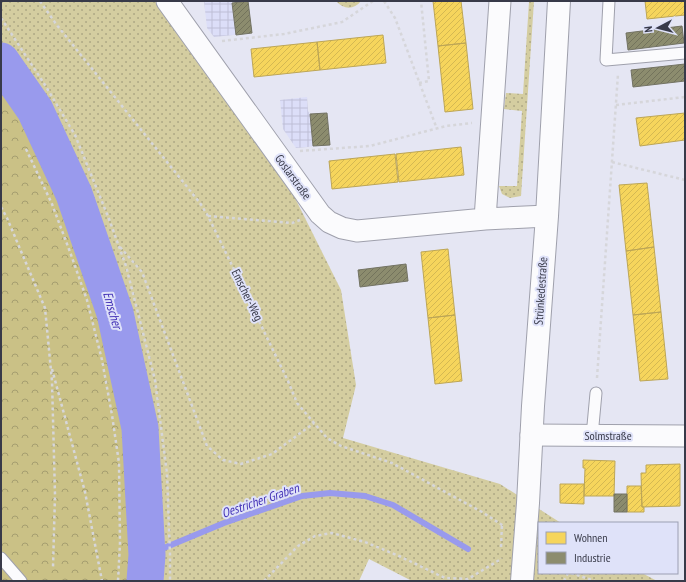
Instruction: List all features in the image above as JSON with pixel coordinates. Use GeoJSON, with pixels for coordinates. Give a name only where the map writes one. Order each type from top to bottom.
{"type":"FeatureCollection","features":[{"type":"Feature","properties":{"kind":"main road","name":"Strünkedestraße"},"geometry":{"type":"LineString","coordinates":[[522,581],[547,216],[559,1]]}},
{"type":"Feature","properties":{"kind":"street","name":"Goslarstraße"},"geometry":{"type":"LineString","coordinates":[[168,1],[275,153],[320,214],[329,222],[342,228],[357,231],[485,219],[547,216]]}},
{"type":"Feature","properties":{"kind":"street"},"geometry":{"type":"LineString","coordinates":[[485,219],[500,1]]}},
{"type":"Feature","properties":{"kind":"street","name":"Solmstraße"},"geometry":{"type":"LineString","coordinates":[[531,435],[685,436]]}},
{"type":"Feature","properties":{"kind":"lane"},"geometry":{"type":"LineString","coordinates":[[609,1],[606,60],[685,52]]}},
{"type":"Feature","properties":{"kind":"lane"},"geometry":{"type":"LineString","coordinates":[[592,436],[596,393]]}},
{"type":"Feature","properties":{"kind":"lane"},"geometry":{"type":"LineString","coordinates":[[1,558],[21,581]]}},
{"type":"Feature","properties":{"kind":"path","name":"Emscher-Weg"},"geometry":{"type":"LineString","coordinates":[[40,1],[56,24],[200,203],[208,216],[298,403],[327,438],[341,446],[392,463],[482,512],[502,525],[501,559],[468,579],[445,578],[365,542],[332,533],[314,536],[298,546],[264,581]]}},
{"type":"Feature","properties":{"kind":"path"},"geometry":{"type":"LineString","coordinates":[[198,44],[284,34],[342,22],[373,1]]}},
{"type":"Feature","properties":{"kind":"path"},"geometry":{"type":"LineString","coordinates":[[384,1],[395,18],[437,129]]}},
{"type":"Feature","properties":{"kind":"path"},"geometry":{"type":"LineString","coordinates":[[419,82],[429,81],[420,1]]}},
{"type":"Feature","properties":{"kind":"path"},"geometry":{"type":"LineString","coordinates":[[356,6],[359,10]]}},
{"type":"Feature","properties":{"kind":"path"},"geometry":{"type":"LineString","coordinates":[[1,18],[45,85],[75,135],[109,219],[126,266],[155,380],[167,474],[170,534],[170,581]]}},
{"type":"Feature","properties":{"kind":"path"},"geometry":{"type":"LineString","coordinates":[[596,393],[618,59]]}},
{"type":"Feature","properties":{"kind":"path"},"geometry":{"type":"LineString","coordinates":[[616,104],[685,97]]}},
{"type":"Feature","properties":{"kind":"path"},"geometry":{"type":"LineString","coordinates":[[275,153],[370,146],[446,126],[492,120]]}},
{"type":"Feature","properties":{"kind":"path"},"geometry":{"type":"LineString","coordinates":[[26,149],[52,204],[70,252],[87,300],[102,360],[119,463],[120,543],[118,581]]}},
{"type":"Feature","properties":{"kind":"path"},"geometry":{"type":"LineString","coordinates":[[612,162],[685,180]]}},
{"type":"Feature","properties":{"kind":"path"},"geometry":{"type":"LineString","coordinates":[[1,207],[10,224],[45,308],[52,381],[55,488],[53,568]]}},
{"type":"Feature","properties":{"kind":"path"},"geometry":{"type":"LineString","coordinates":[[208,216],[292,223],[320,214]]}},
{"type":"Feature","properties":{"kind":"path"},"geometry":{"type":"LineString","coordinates":[[119,246],[142,272],[207,446],[222,460],[241,464],[272,454],[314,423]]}},
{"type":"Feature","properties":{"kind":"path"},"geometry":{"type":"LineString","coordinates":[[50,361],[85,492],[102,581]]}},
{"type":"Feature","properties":{"kind":"path"},"geometry":{"type":"LineString","coordinates":[[574,574],[595,581]]}},
{"type":"Feature","properties":{"kind":"shaded area"},"geometry":{"type":"Polygon","coordinates":[[[1,1],[157,1],[294,196],[341,290],[356,385],[343,438],[500,484],[559,522],[538,522],[538,574],[644,574],[657,581],[412,581],[369,559],[359,581],[146,581],[147,555],[140,428],[115,313],[74,194],[34,110],[1,61],[1,1]]]}},
{"type":"Feature","properties":{"kind":"shaded area"},"geometry":{"type":"Polygon","coordinates":[[[204,1],[231,1],[232,3],[248,1],[252,33],[214,37],[207,28],[204,1]]]}},
{"type":"Feature","properties":{"kind":"shaded area"},"geometry":{"type":"Polygon","coordinates":[[[336,1],[361,1],[355,6],[349,8],[342,6],[336,1]]]}},
{"type":"Feature","properties":{"kind":"shaded area"},"geometry":{"type":"Polygon","coordinates":[[[514,1],[534,1],[521,196],[510,198],[502,194],[499,186],[517,186],[522,111],[504,109],[506,93],[523,94],[529,2],[514,1]]]}},
{"type":"Feature","properties":{"kind":"shaded area"},"geometry":{"type":"Polygon","coordinates":[[[307,97],[308,111],[310,114],[327,113],[330,145],[296,148],[283,129],[280,100],[307,97]]]}},
{"type":"Feature","properties":{"kind":"green space"},"geometry":{"type":"Polygon","coordinates":[[[1,61],[35,110],[74,194],[115,313],[140,428],[147,555],[146,581],[1,581],[1,61]]]}},
{"type":"Feature","properties":{"kind":"building: Wohnen"},"geometry":{"type":"Polygon","coordinates":[[[433,1],[461,1],[466,43],[438,46],[433,1]]]}},
{"type":"Feature","properties":{"kind":"building: Wohnen"},"geometry":{"type":"Polygon","coordinates":[[[645,1],[685,1],[685,15],[647,19],[645,1]]]}},
{"type":"Feature","properties":{"kind":"building: Wohnen"},"geometry":{"type":"Polygon","coordinates":[[[383,35],[386,63],[320,70],[317,42],[383,35]]]}},
{"type":"Feature","properties":{"kind":"building: Wohnen"},"geometry":{"type":"Polygon","coordinates":[[[317,42],[320,70],[254,77],[251,49],[317,42]]]}},
{"type":"Feature","properties":{"kind":"building: Wohnen"},"geometry":{"type":"Polygon","coordinates":[[[466,43],[473,109],[445,112],[438,46],[466,43]]]}},
{"type":"Feature","properties":{"kind":"building: Wohnen"},"geometry":{"type":"Polygon","coordinates":[[[685,113],[685,140],[640,146],[636,118],[685,113]]]}},
{"type":"Feature","properties":{"kind":"building: Wohnen"},"geometry":{"type":"Polygon","coordinates":[[[461,147],[464,175],[399,182],[396,154],[461,147]]]}},
{"type":"Feature","properties":{"kind":"building: Wohnen"},"geometry":{"type":"Polygon","coordinates":[[[395,154],[398,182],[332,189],[329,161],[395,154]]]}},
{"type":"Feature","properties":{"kind":"building: Wohnen"},"geometry":{"type":"Polygon","coordinates":[[[647,183],[654,247],[626,251],[619,185],[647,183]]]}},
{"type":"Feature","properties":{"kind":"building: Wohnen"},"geometry":{"type":"Polygon","coordinates":[[[654,247],[661,312],[633,315],[626,251],[654,247]]]}},
{"type":"Feature","properties":{"kind":"building: Wohnen"},"geometry":{"type":"Polygon","coordinates":[[[448,249],[455,315],[428,318],[421,252],[448,249]]]}},
{"type":"Feature","properties":{"kind":"building: Wohnen"},"geometry":{"type":"Polygon","coordinates":[[[661,312],[668,379],[640,381],[633,315],[661,312]]]}},
{"type":"Feature","properties":{"kind":"building: Wohnen"},"geometry":{"type":"Polygon","coordinates":[[[455,315],[462,381],[435,384],[428,318],[455,315]]]}},
{"type":"Feature","properties":{"kind":"building: Wohnen"},"geometry":{"type":"Polygon","coordinates":[[[583,460],[615,461],[614,496],[584,496],[585,468],[583,468],[583,460]]]}},
{"type":"Feature","properties":{"kind":"building: Wohnen"},"geometry":{"type":"Polygon","coordinates":[[[680,464],[680,506],[642,507],[641,473],[646,473],[646,465],[680,464]]]}},
{"type":"Feature","properties":{"kind":"building: Wohnen"},"geometry":{"type":"Polygon","coordinates":[[[560,484],[584,484],[584,504],[560,503],[560,484]]]}},
{"type":"Feature","properties":{"kind":"building: Wohnen"},"geometry":{"type":"Polygon","coordinates":[[[627,486],[641,486],[642,507],[644,507],[644,512],[627,512],[627,486]]]}},
{"type":"Feature","properties":{"kind":"building: Industrie"},"geometry":{"type":"Polygon","coordinates":[[[248,1],[252,33],[236,35],[232,3],[248,1]]]}},
{"type":"Feature","properties":{"kind":"building: Industrie"},"geometry":{"type":"Polygon","coordinates":[[[682,26],[684,43],[628,50],[626,33],[682,26]]]}},
{"type":"Feature","properties":{"kind":"building: Industrie"},"geometry":{"type":"Polygon","coordinates":[[[685,64],[685,81],[633,87],[631,70],[685,64]]]}},
{"type":"Feature","properties":{"kind":"building: Industrie"},"geometry":{"type":"Polygon","coordinates":[[[327,113],[330,145],[313,146],[310,114],[327,113]]]}},
{"type":"Feature","properties":{"kind":"building: Industrie"},"geometry":{"type":"Polygon","coordinates":[[[406,264],[408,281],[360,287],[358,270],[406,264]]]}},
{"type":"Feature","properties":{"kind":"building: Industrie"},"geometry":{"type":"Polygon","coordinates":[[[614,494],[627,494],[627,512],[614,512],[614,494]]]}},
{"type":"Feature","properties":{"kind":"waterway","name":"Emscher"},"geometry":{"type":"LineString","coordinates":[[1,61],[35,110],[74,194],[115,313],[140,428],[147,555],[145,581]]}},
{"type":"Feature","properties":{"kind":"waterway","name":"Oestricher Graben"},"geometry":{"type":"LineString","coordinates":[[147,555],[224,523],[302,496],[330,493],[365,496],[393,505],[468,549]]}}]}
